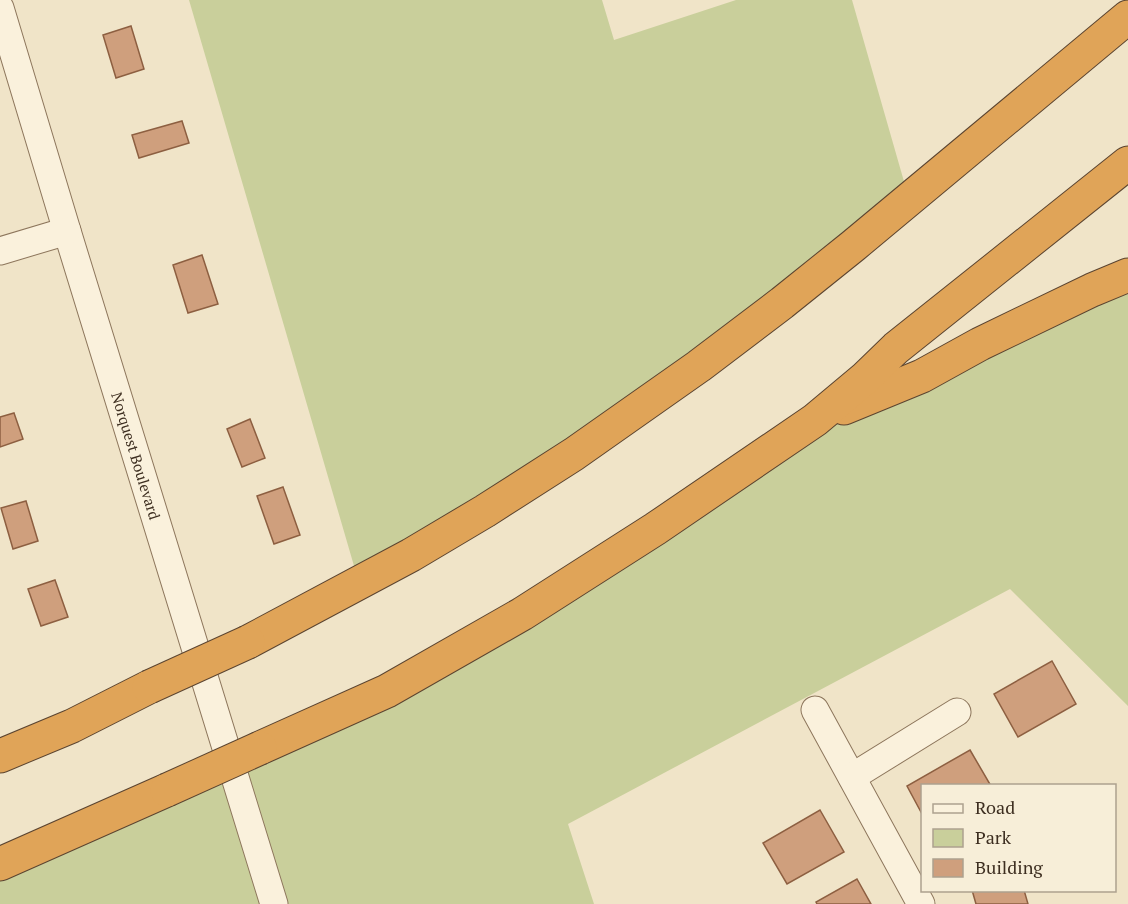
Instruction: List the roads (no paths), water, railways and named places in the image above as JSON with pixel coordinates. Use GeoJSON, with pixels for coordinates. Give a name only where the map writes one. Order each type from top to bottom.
{"type":"FeatureCollection","features":[{"type":"Feature","properties":{"kind":"highway"},"geometry":{"type":"LineString","coordinates":[[0,756],[72,726],[149,687],[248,642],[411,555],[485,511],[574,453],[699,366],[782,303],[1128,17]]}},
{"type":"Feature","properties":{"kind":"highway"},"geometry":{"type":"LineString","coordinates":[[0,864],[387,691],[522,614],[655,529],[815,420],[864,379],[896,348],[1128,163]]}},
{"type":"Feature","properties":{"kind":"highway"},"geometry":{"type":"LineString","coordinates":[[815,420],[922,376],[990,340],[1128,275]]}},
{"type":"Feature","properties":{"kind":"street","name":"Norquest Boulevard"},"geometry":{"type":"LineString","coordinates":[[0,8],[274,904]]}},
{"type":"Feature","properties":{"kind":"street"},"geometry":{"type":"LineString","coordinates":[[0,251],[67,231]]}},
{"type":"Feature","properties":{"kind":"street"},"geometry":{"type":"LineString","coordinates":[[815,710],[921,904]]}},
{"type":"Feature","properties":{"kind":"street"},"geometry":{"type":"LineString","coordinates":[[852,777],[957,712]]}}]}
